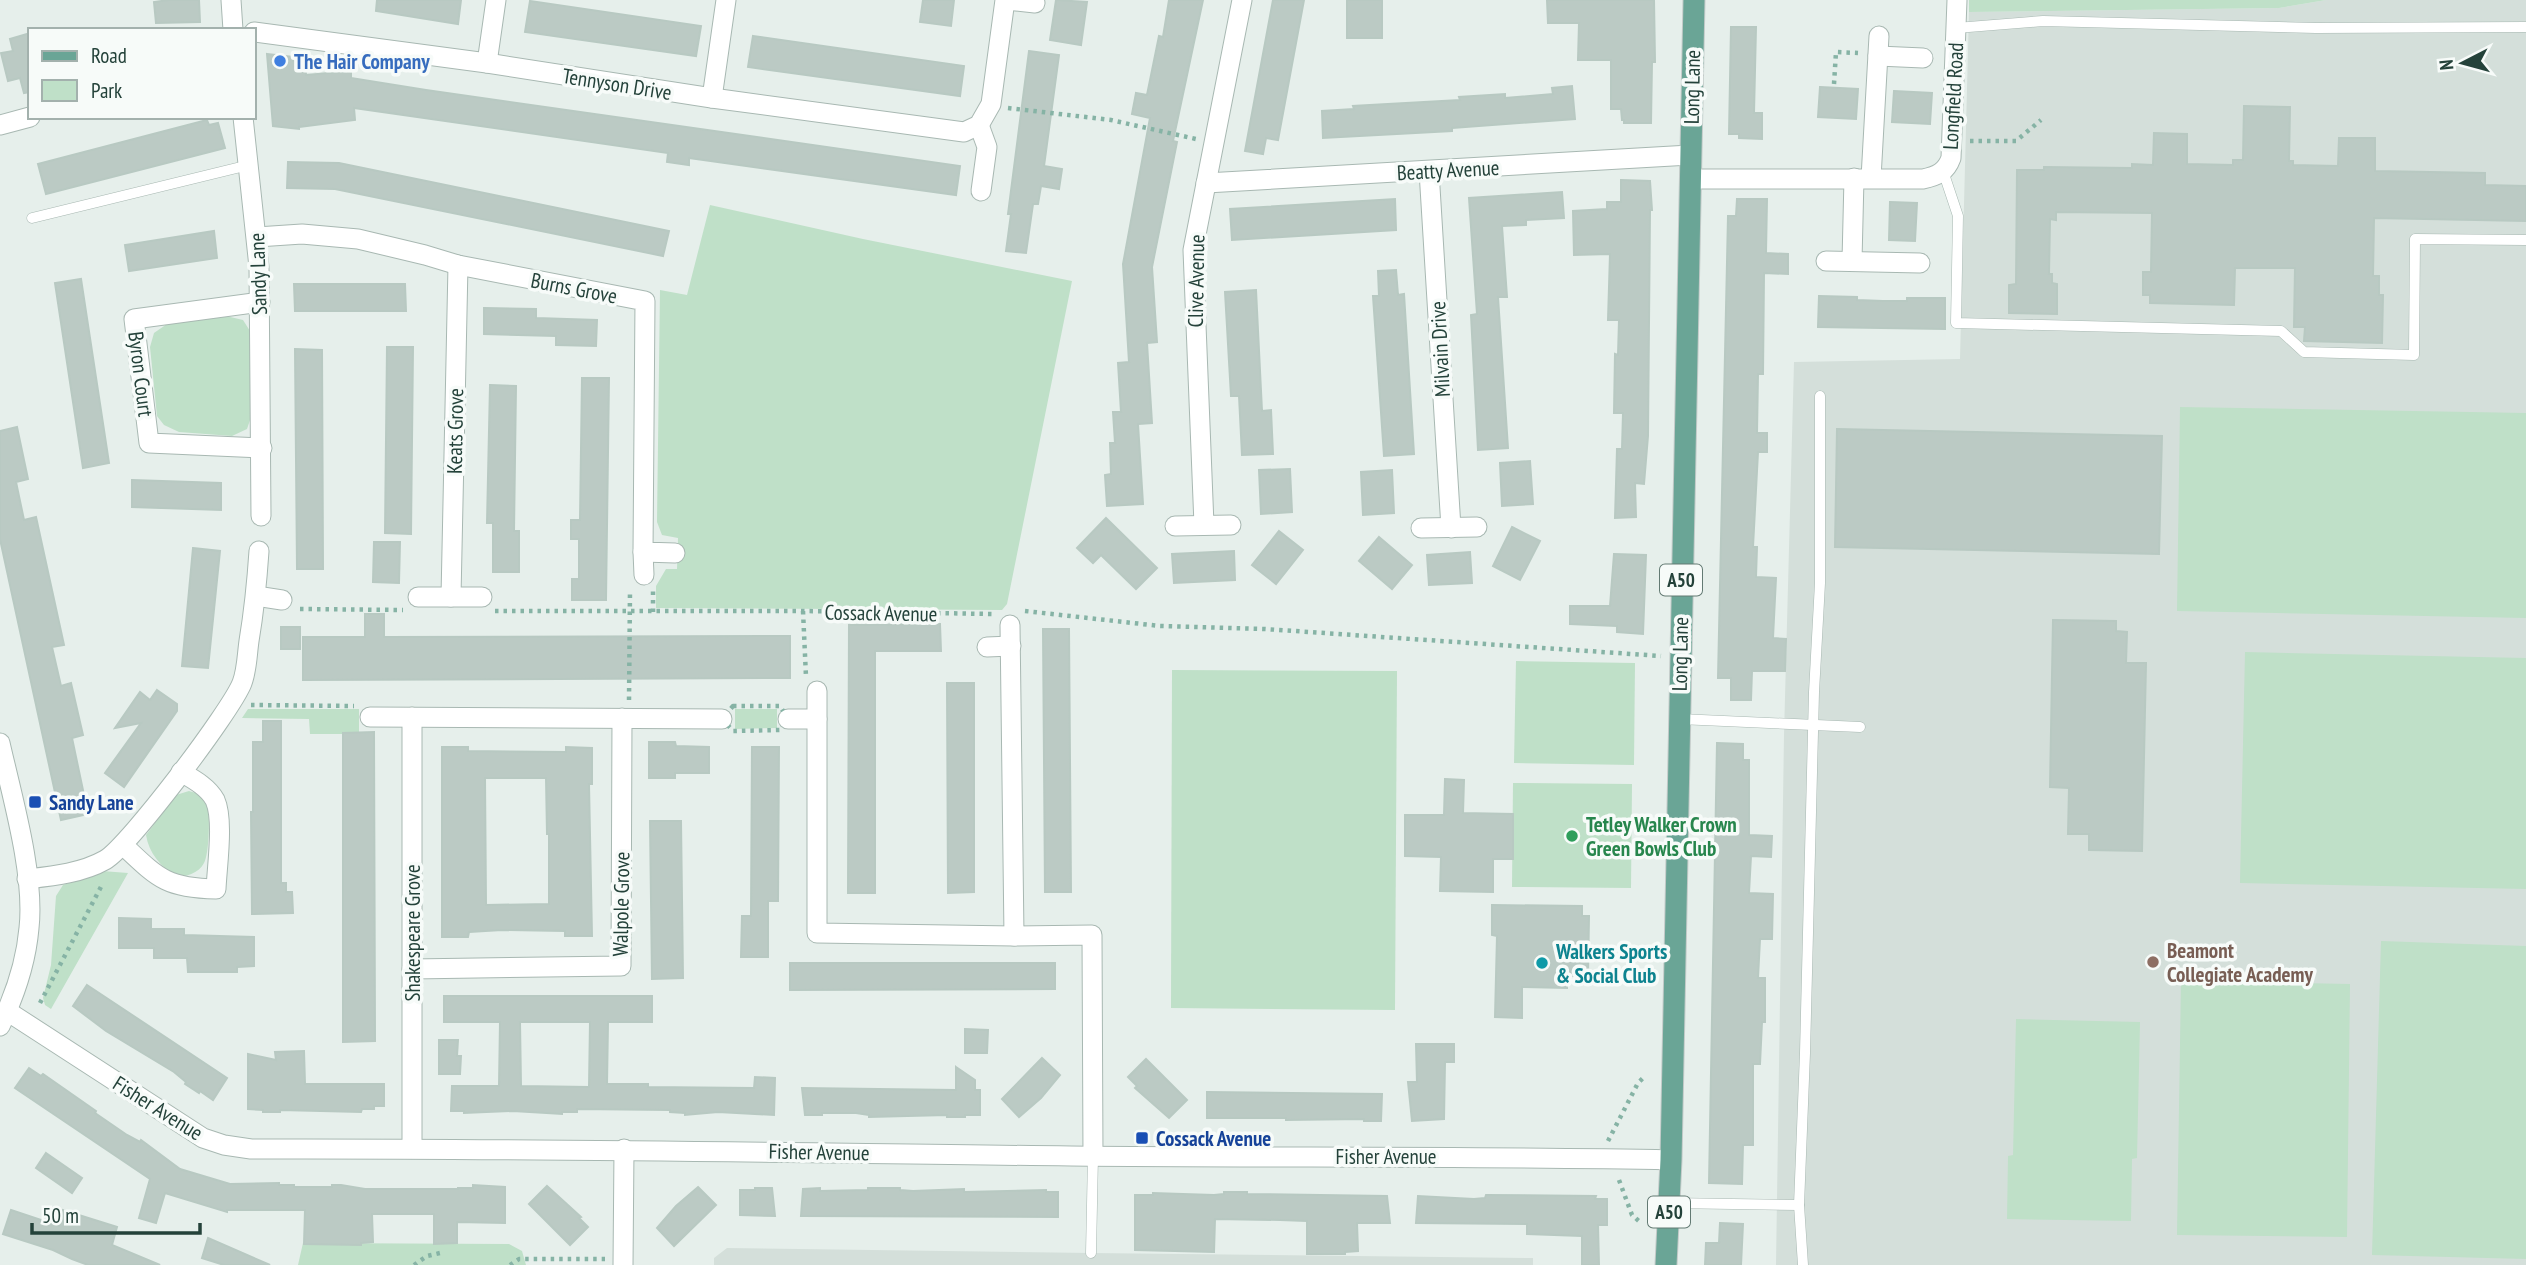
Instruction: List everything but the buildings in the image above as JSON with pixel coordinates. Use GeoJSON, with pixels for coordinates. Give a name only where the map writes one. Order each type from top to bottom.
{"type":"FeatureCollection","features":[{"type":"Feature","properties":{"kind":"main road","name":"Long Lane"},"geometry":{"type":"LineString","coordinates":[[1666,1265],[1671,1160],[1694,0]]}},
{"type":"Feature","properties":{"kind":"street"},"geometry":{"type":"LineString","coordinates":[[231,0],[233,28]]}},
{"type":"Feature","properties":{"kind":"street"},"geometry":{"type":"LineString","coordinates":[[487,63],[496,0]]}},
{"type":"Feature","properties":{"kind":"street"},"geometry":{"type":"LineString","coordinates":[[712,98],[726,0]]}},
{"type":"Feature","properties":{"kind":"street"},"geometry":{"type":"LineString","coordinates":[[981,191],[987,147],[979,125],[991,104],[1005,0],[1035,3]]}},
{"type":"Feature","properties":{"kind":"street","name":"Clive Avenue"},"geometry":{"type":"LineString","coordinates":[[1204,525],[1193,263],[1197,223],[1242,0]]}},
{"type":"Feature","properties":{"kind":"street","name":"Longfield Road"},"geometry":{"type":"LineString","coordinates":[[1690,180],[1923,179],[1943,171],[1951,158],[1957,0]]}},
{"type":"Feature","properties":{"kind":"street","name":"Tennyson Drive"},"geometry":{"type":"LineString","coordinates":[[256,32],[487,63],[955,132],[964,132],[979,125]]}},
{"type":"Feature","properties":{"kind":"street"},"geometry":{"type":"LineString","coordinates":[[1852,261],[1878,49]]}},
{"type":"Feature","properties":{"kind":"street","name":"Longfield Road"},"geometry":{"type":"LineString","coordinates":[[1878,49],[1923,58]]}},
{"type":"Feature","properties":{"kind":"street"},"geometry":{"type":"LineString","coordinates":[[0,125],[28,118]]}},
{"type":"Feature","properties":{"kind":"street","name":"Sandy Lane"},"geometry":{"type":"LineString","coordinates":[[243,119],[257,237],[260,302],[261,516]]}},
{"type":"Feature","properties":{"kind":"street","name":"Beatty Avenue"},"geometry":{"type":"LineString","coordinates":[[1206,183],[1690,155]]}},
{"type":"Feature","properties":{"kind":"street","name":"Milvain Drive"},"geometry":{"type":"LineString","coordinates":[[1429,171],[1451,528]]}},
{"type":"Feature","properties":{"kind":"street","name":"Burns Grove"},"geometry":{"type":"LineString","coordinates":[[257,237],[302,234],[358,239],[458,265],[645,301],[644,575]]}},
{"type":"Feature","properties":{"kind":"street"},"geometry":{"type":"LineString","coordinates":[[1826,261],[1920,263]]}},
{"type":"Feature","properties":{"kind":"street","name":"Keats Grove"},"geometry":{"type":"LineString","coordinates":[[451,597],[458,265]]}},
{"type":"Feature","properties":{"kind":"street","name":"Byron Court"},"geometry":{"type":"LineString","coordinates":[[260,302],[134,319],[149,443],[262,448]]}},
{"type":"Feature","properties":{"kind":"street"},"geometry":{"type":"LineString","coordinates":[[1175,526],[1231,525]]}},
{"type":"Feature","properties":{"kind":"street"},"geometry":{"type":"LineString","coordinates":[[1421,528],[1477,527]]}},
{"type":"Feature","properties":{"kind":"street"},"geometry":{"type":"LineString","coordinates":[[27,879],[57,876],[81,869],[105,860],[123,845],[235,698],[245,672],[256,596],[259,551]]}},
{"type":"Feature","properties":{"kind":"street"},"geometry":{"type":"LineString","coordinates":[[643,552],[675,553]]}},
{"type":"Feature","properties":{"kind":"street"},"geometry":{"type":"LineString","coordinates":[[256,596],[282,600]]}},
{"type":"Feature","properties":{"kind":"street"},"geometry":{"type":"LineString","coordinates":[[412,604],[451,597],[482,604]]}},
{"type":"Feature","properties":{"kind":"street"},"geometry":{"type":"LineString","coordinates":[[1010,620],[1014,936]]}},
{"type":"Feature","properties":{"kind":"street"},"geometry":{"type":"LineString","coordinates":[[987,647],[1011,646]]}},
{"type":"Feature","properties":{"kind":"street"},"geometry":{"type":"LineString","coordinates":[[817,691],[817,933],[1092,935],[1093,1156]]}},
{"type":"Feature","properties":{"kind":"street"},"geometry":{"type":"LineString","coordinates":[[370,717],[722,719]]}},
{"type":"Feature","properties":{"kind":"street","name":"Shakespeare Grove"},"geometry":{"type":"LineString","coordinates":[[412,718],[412,1148]]}},
{"type":"Feature","properties":{"kind":"street","name":"Walpole Grove"},"geometry":{"type":"LineString","coordinates":[[412,969],[621,966],[626,719]]}},
{"type":"Feature","properties":{"kind":"street"},"geometry":{"type":"LineString","coordinates":[[788,719],[817,719]]}},
{"type":"Feature","properties":{"kind":"street"},"geometry":{"type":"LineString","coordinates":[[0,743],[27,879],[30,927],[20,977],[4,1018]]}},
{"type":"Feature","properties":{"kind":"street"},"geometry":{"type":"LineString","coordinates":[[123,845],[155,875],[170,884],[189,888],[216,888],[219,822],[215,801],[204,787],[181,772]]}},
{"type":"Feature","properties":{"kind":"street","name":"Fisher Avenue"},"geometry":{"type":"LineString","coordinates":[[4,1018],[204,1138],[224,1145],[251,1149],[624,1149],[1671,1160]]}},
{"type":"Feature","properties":{"kind":"street"},"geometry":{"type":"LineString","coordinates":[[623,1262],[624,1149]]}},
{"type":"Feature","properties":{"kind":"lane"},"geometry":{"type":"LineString","coordinates":[[1956,28],[2043,21],[2316,28],[2526,27]]}},
{"type":"Feature","properties":{"kind":"lane"},"geometry":{"type":"LineString","coordinates":[[32,218],[249,165]]}},
{"type":"Feature","properties":{"kind":"lane"},"geometry":{"type":"LineString","coordinates":[[1943,171],[1958,216],[1956,323],[2281,331],[2304,352],[2414,355],[2415,239],[2526,240]]}},
{"type":"Feature","properties":{"kind":"lane"},"geometry":{"type":"LineString","coordinates":[[1803,1265],[1799,1205],[1813,724],[1820,583],[1820,396]]}},
{"type":"Feature","properties":{"kind":"lane"},"geometry":{"type":"LineString","coordinates":[[1679,719],[1860,727]]}},
{"type":"Feature","properties":{"kind":"lane"},"geometry":{"type":"LineString","coordinates":[[1091,1253],[1093,1156]]}},
{"type":"Feature","properties":{"kind":"lane"},"geometry":{"type":"LineString","coordinates":[[1669,1203],[1799,1205]]}},
{"type":"Feature","properties":{"kind":"path"},"geometry":{"type":"LineString","coordinates":[[1834,84],[1836,52],[1878,49]]}},
{"type":"Feature","properties":{"kind":"path"},"geometry":{"type":"LineString","coordinates":[[991,104],[1111,120],[1214,143]]}},
{"type":"Feature","properties":{"kind":"path"},"geometry":{"type":"LineString","coordinates":[[1952,140],[2016,141],[2041,120]]}},
{"type":"Feature","properties":{"kind":"path"},"geometry":{"type":"LineString","coordinates":[[282,600],[288,608],[412,604]]}},
{"type":"Feature","properties":{"kind":"path"},"geometry":{"type":"LineString","coordinates":[[482,604],[630,613],[803,611]]}},
{"type":"Feature","properties":{"kind":"path","name":"Cossack Avenue"},"geometry":{"type":"LineString","coordinates":[[817,691],[806,682],[803,611],[1010,620],[1022,610],[1160,626],[1265,629],[1680,657]]}},
{"type":"Feature","properties":{"kind":"path"},"geometry":{"type":"LineString","coordinates":[[626,719],[630,613]]}},
{"type":"Feature","properties":{"kind":"path"},"geometry":{"type":"LineString","coordinates":[[235,698],[247,705],[364,707],[370,717]]}},
{"type":"Feature","properties":{"kind":"path"},"geometry":{"type":"LineString","coordinates":[[733,706],[780,706],[788,719],[780,730],[733,731],[722,719],[733,706]]}},
{"type":"Feature","properties":{"kind":"path"},"geometry":{"type":"LineString","coordinates":[[40,1003],[104,880]]}},
{"type":"Feature","properties":{"kind":"path"},"geometry":{"type":"LineString","coordinates":[[1588,950],[1646,951]]}},
{"type":"Feature","properties":{"kind":"path"},"geometry":{"type":"LineString","coordinates":[[1608,1142],[1638,1083],[1644,1077]]}},
{"type":"Feature","properties":{"kind":"path"},"geometry":{"type":"LineString","coordinates":[[1618,1174],[1632,1215],[1640,1222]]}},
{"type":"Feature","properties":{"kind":"path"},"geometry":{"type":"LineString","coordinates":[[414,1265],[426,1256],[440,1253]]}},
{"type":"Feature","properties":{"kind":"path"},"geometry":{"type":"LineString","coordinates":[[510,1265],[519,1259],[623,1262]]}},
{"type":"Feature","properties":{"kind":"shaded area","name":"Beamont Collegiate Academy"},"geometry":{"type":"Polygon","coordinates":[[[2326,0],[2526,0],[2526,1265],[1776,1265],[1784,735],[1794,362],[1960,359],[1969,12],[2279,8],[2326,0]]]}},
{"type":"Feature","properties":{"kind":"shaded area"},"geometry":{"type":"Polygon","coordinates":[[[727,1248],[1533,1258],[1533,1265],[714,1265],[714,1258],[727,1248]]]}},
{"type":"Feature","properties":{"kind":"green space"},"geometry":{"type":"Polygon","coordinates":[[[1969,0],[2326,0],[2279,8],[1969,12],[1969,0]]]}},
{"type":"Feature","properties":{"kind":"green space"},"geometry":{"type":"Polygon","coordinates":[[[710,205],[1072,281],[1007,604],[1002,610],[656,608],[656,586],[666,569],[677,569],[678,538],[662,535],[657,522],[660,290],[687,295],[710,205]]]}},
{"type":"Feature","properties":{"kind":"green space"},"geometry":{"type":"Polygon","coordinates":[[[226,316],[243,320],[250,331],[251,417],[247,429],[232,436],[179,432],[164,425],[157,416],[150,347],[154,333],[167,324],[226,316]]]}},
{"type":"Feature","properties":{"kind":"green space"},"geometry":{"type":"Polygon","coordinates":[[[2180,407],[2526,413],[2526,618],[2177,611],[2180,407]]]}},
{"type":"Feature","properties":{"kind":"green space"},"geometry":{"type":"Polygon","coordinates":[[[2245,652],[2526,658],[2526,889],[2240,883],[2245,652]]]}},
{"type":"Feature","properties":{"kind":"green space","name":"Tetley Walker Crown Green Bowls Club"},"geometry":{"type":"Polygon","coordinates":[[[1516,661],[1635,663],[1634,765],[1514,763],[1516,661]]]}},
{"type":"Feature","properties":{"kind":"green space"},"geometry":{"type":"Polygon","coordinates":[[[1172,670],[1397,671],[1395,1010],[1171,1008],[1172,670]]]}},
{"type":"Feature","properties":{"kind":"green space"},"geometry":{"type":"Polygon","coordinates":[[[248,709],[359,709],[359,734],[310,734],[309,719],[242,718],[248,709]]]}},
{"type":"Feature","properties":{"kind":"green space"},"geometry":{"type":"Polygon","coordinates":[[[735,709],[777,709],[777,728],[735,729],[735,709]]]}},
{"type":"Feature","properties":{"kind":"green space","name":"Tetley Walker Crown Green Bowls Club"},"geometry":{"type":"Polygon","coordinates":[[[1513,783],[1632,784],[1631,888],[1512,887],[1513,783]]]}},
{"type":"Feature","properties":{"kind":"green space"},"geometry":{"type":"Polygon","coordinates":[[[189,791],[199,794],[208,808],[207,852],[204,863],[196,872],[176,877],[156,859],[146,835],[176,795],[189,791]]]}},
{"type":"Feature","properties":{"kind":"green space"},"geometry":{"type":"Polygon","coordinates":[[[102,871],[128,873],[51,1009],[45,1005],[43,998],[51,965],[56,896],[63,885],[102,871]]]}},
{"type":"Feature","properties":{"kind":"green space"},"geometry":{"type":"Polygon","coordinates":[[[2381,941],[2526,946],[2526,1259],[2372,1255],[2381,941]]]}},
{"type":"Feature","properties":{"kind":"green space"},"geometry":{"type":"Polygon","coordinates":[[[2181,981],[2350,984],[2347,1237],[2177,1235],[2181,981]]]}},
{"type":"Feature","properties":{"kind":"green space"},"geometry":{"type":"Polygon","coordinates":[[[2016,1019],[2140,1022],[2137,1158],[2132,1159],[2131,1221],[2007,1219],[2008,1156],[2013,1155],[2016,1019]]]}},
{"type":"Feature","properties":{"kind":"green space"},"geometry":{"type":"Polygon","coordinates":[[[303,1243],[509,1244],[522,1251],[526,1265],[298,1265],[303,1243]]]}},
{"type":"Feature","properties":{"kind":"place","name":"The Hair Company"},"geometry":{"type":"Point","coordinates":[280,61]}},
{"type":"Feature","properties":{"kind":"place","name":"Sandy Lane"},"geometry":{"type":"Point","coordinates":[35,802]}},
{"type":"Feature","properties":{"kind":"place","name":"Tetley Walker Crown Green Bowls Club"},"geometry":{"type":"Point","coordinates":[1572,836]}},
{"type":"Feature","properties":{"kind":"place","name":"Beamont Collegiate Academy"},"geometry":{"type":"Point","coordinates":[2153,962]}},
{"type":"Feature","properties":{"kind":"place","name":"Walkers Sports & Social Club"},"geometry":{"type":"Point","coordinates":[1542,963]}},
{"type":"Feature","properties":{"kind":"place","name":"Cossack Avenue"},"geometry":{"type":"Point","coordinates":[1142,1138]}}]}
